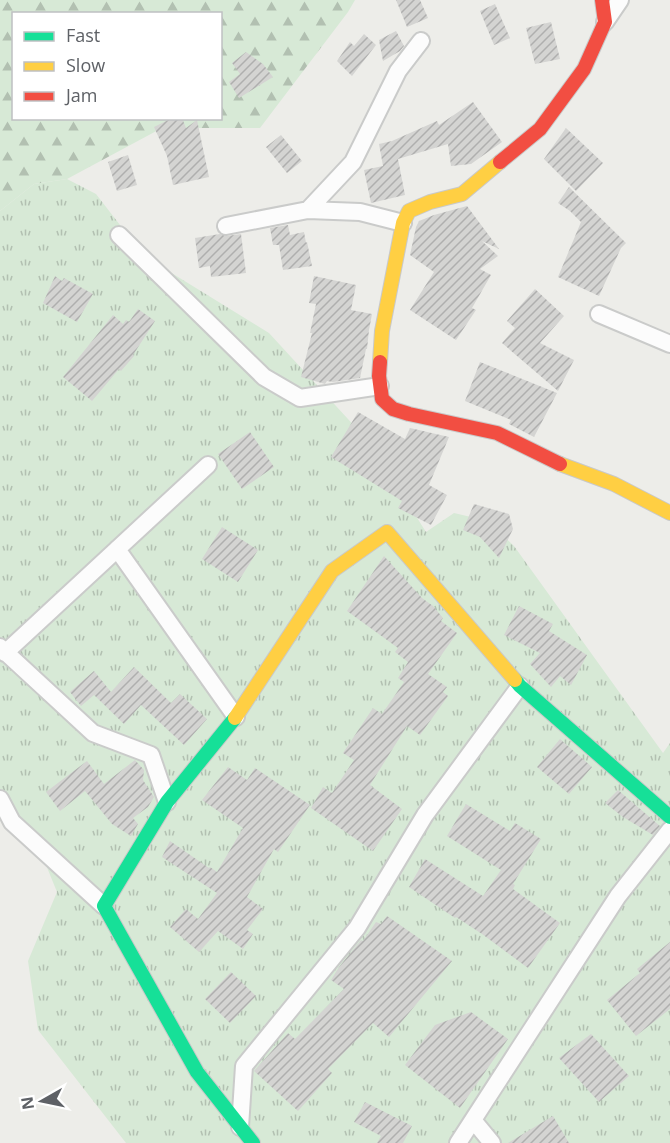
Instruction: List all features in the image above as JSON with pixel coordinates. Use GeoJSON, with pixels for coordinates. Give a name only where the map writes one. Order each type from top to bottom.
{"type":"FeatureCollection","features":[{"type":"Feature","properties":{"kind":"street"},"geometry":{"type":"LineString","coordinates":[[602,0],[605,22]]}},
{"type":"Feature","properties":{"kind":"street"},"geometry":{"type":"LineString","coordinates":[[620,0],[605,22],[584,69],[540,129],[462,194],[430,202],[409,211],[403,223],[382,331],[379,376],[382,399],[393,409],[497,433],[550,460],[614,484],[670,513]]}},
{"type":"Feature","properties":{"kind":"street"},"geometry":{"type":"LineString","coordinates":[[308,210],[353,162],[399,71],[421,41]]}},
{"type":"Feature","properties":{"kind":"street"},"geometry":{"type":"LineString","coordinates":[[226,226],[308,210],[360,212],[403,223]]}},
{"type":"Feature","properties":{"kind":"street"},"geometry":{"type":"LineString","coordinates":[[119,235],[264,377],[300,398],[380,386]]}},
{"type":"Feature","properties":{"kind":"street"},"geometry":{"type":"LineString","coordinates":[[599,314],[670,344]]}},
{"type":"Feature","properties":{"kind":"street"},"geometry":{"type":"LineString","coordinates":[[167,802],[151,755],[93,733],[3,650],[208,465]]}},
{"type":"Feature","properties":{"kind":"street"},"geometry":{"type":"LineString","coordinates":[[104,906],[167,802],[236,717],[332,571],[387,532],[520,686],[670,817]]}},
{"type":"Feature","properties":{"kind":"street"},"geometry":{"type":"LineString","coordinates":[[117,549],[236,717]]}},
{"type":"Feature","properties":{"kind":"street"},"geometry":{"type":"LineString","coordinates":[[240,1127],[244,1066],[357,928],[425,815],[520,686]]}},
{"type":"Feature","properties":{"kind":"street"},"geometry":{"type":"LineString","coordinates":[[0,799],[12,822],[104,906],[197,1072],[253,1143]]}},
{"type":"Feature","properties":{"kind":"street"},"geometry":{"type":"LineString","coordinates":[[458,1143],[618,896],[670,830]]}},
{"type":"Feature","properties":{"kind":"street"},"geometry":{"type":"LineString","coordinates":[[473,1120],[492,1143]]}},
{"type":"Feature","properties":{"kind":"green space"},"geometry":{"type":"Polygon","coordinates":[[[0,0],[355,0],[260,128],[162,128],[67,179],[34,184],[0,211],[0,0]]]}},
{"type":"Feature","properties":{"kind":"green space"},"geometry":{"type":"Polygon","coordinates":[[[67,179],[96,194],[144,256],[269,333],[370,443],[426,532],[454,513],[488,521],[514,546],[663,753],[670,743],[670,1143],[126,1143],[38,1030],[28,961],[57,892],[44,860],[0,789],[0,211],[34,184],[67,179]]]}},
{"type":"Feature","properties":{"kind":"building"},"geometry":{"type":"Polygon","coordinates":[[[396,0],[420,0],[428,18],[407,27],[396,0]]]}},
{"type":"Feature","properties":{"kind":"building"},"geometry":{"type":"Polygon","coordinates":[[[495,4],[510,38],[494,45],[480,11],[495,4]]]}},
{"type":"Feature","properties":{"kind":"building"},"geometry":{"type":"Polygon","coordinates":[[[551,22],[560,59],[535,64],[526,28],[551,22]]]}},
{"type":"Feature","properties":{"kind":"building"},"geometry":{"type":"Polygon","coordinates":[[[396,31],[404,46],[383,61],[379,40],[396,31]]]}},
{"type":"Feature","properties":{"kind":"building"},"geometry":{"type":"Polygon","coordinates":[[[364,34],[376,45],[352,76],[337,61],[350,42],[354,46],[364,34]]]}},
{"type":"Feature","properties":{"kind":"building"},"geometry":{"type":"Polygon","coordinates":[[[246,52],[263,64],[273,77],[239,98],[229,82],[240,74],[232,63],[246,52]]]}},
{"type":"Feature","properties":{"kind":"building"},"geometry":{"type":"Polygon","coordinates":[[[473,102],[502,142],[471,164],[451,166],[448,144],[398,159],[405,195],[371,203],[364,170],[383,166],[379,144],[392,141],[437,121],[439,125],[473,102]]]}},
{"type":"Feature","properties":{"kind":"building"},"geometry":{"type":"Polygon","coordinates":[[[168,120],[183,120],[186,128],[197,120],[209,177],[173,185],[167,156],[154,127],[168,120]]]}},
{"type":"Feature","properties":{"kind":"building"},"geometry":{"type":"Polygon","coordinates":[[[566,128],[603,163],[576,191],[544,159],[566,128]]]}},
{"type":"Feature","properties":{"kind":"building"},"geometry":{"type":"Polygon","coordinates":[[[281,135],[302,161],[287,173],[266,147],[281,135]]]}},
{"type":"Feature","properties":{"kind":"building"},"geometry":{"type":"Polygon","coordinates":[[[128,155],[137,185],[117,191],[108,162],[128,155]]]}},
{"type":"Feature","properties":{"kind":"building"},"geometry":{"type":"Polygon","coordinates":[[[569,187],[626,243],[621,248],[599,296],[558,277],[581,222],[558,203],[569,187]]]}},
{"type":"Feature","properties":{"kind":"building"},"geometry":{"type":"Polygon","coordinates":[[[467,206],[499,249],[482,241],[498,256],[480,269],[491,275],[472,308],[476,310],[456,340],[410,310],[434,272],[410,255],[419,221],[467,206]]]}},
{"type":"Feature","properties":{"kind":"building"},"geometry":{"type":"Polygon","coordinates":[[[288,225],[290,235],[304,232],[312,266],[283,270],[279,245],[273,245],[270,228],[288,225]]]}},
{"type":"Feature","properties":{"kind":"building"},"geometry":{"type":"Polygon","coordinates":[[[220,234],[227,236],[241,234],[246,273],[211,277],[210,266],[199,268],[195,238],[220,234]]]}},
{"type":"Feature","properties":{"kind":"building"},"geometry":{"type":"Polygon","coordinates":[[[55,276],[62,281],[64,278],[93,294],[77,322],[43,303],[55,276]]]}},
{"type":"Feature","properties":{"kind":"building"},"geometry":{"type":"Polygon","coordinates":[[[314,276],[356,285],[351,310],[372,314],[360,378],[327,381],[325,384],[301,377],[312,333],[310,333],[316,304],[309,303],[314,276]]]}},
{"type":"Feature","properties":{"kind":"building"},"geometry":{"type":"Polygon","coordinates":[[[535,289],[564,316],[540,343],[574,360],[558,391],[502,343],[515,328],[507,321],[535,289]]]}},
{"type":"Feature","properties":{"kind":"building"},"geometry":{"type":"Polygon","coordinates":[[[138,309],[155,321],[134,356],[121,371],[119,369],[92,401],[63,377],[113,315],[123,324],[126,320],[129,322],[138,309]]]}},
{"type":"Feature","properties":{"kind":"building"},"geometry":{"type":"Polygon","coordinates":[[[480,362],[557,393],[534,437],[509,424],[511,420],[465,401],[480,362]]]}},
{"type":"Feature","properties":{"kind":"building"},"geometry":{"type":"Polygon","coordinates":[[[358,412],[405,439],[410,428],[449,437],[429,485],[447,495],[431,525],[398,508],[402,501],[331,457],[358,412]]]}},
{"type":"Feature","properties":{"kind":"building"},"geometry":{"type":"Polygon","coordinates":[[[250,432],[274,467],[242,489],[218,454],[250,432]]]}},
{"type":"Feature","properties":{"kind":"building"},"geometry":{"type":"Polygon","coordinates":[[[474,504],[509,514],[513,529],[499,558],[480,537],[463,530],[474,504]]]}},
{"type":"Feature","properties":{"kind":"building"},"geometry":{"type":"Polygon","coordinates":[[[222,527],[258,550],[238,582],[202,559],[222,527]]]}},
{"type":"Feature","properties":{"kind":"building"},"geometry":{"type":"Polygon","coordinates":[[[384,556],[422,598],[433,606],[443,618],[441,621],[457,633],[428,674],[447,687],[443,692],[448,696],[420,735],[407,726],[370,785],[402,809],[373,851],[311,808],[323,787],[332,793],[354,760],[343,753],[373,708],[382,714],[404,682],[398,678],[408,662],[395,652],[398,648],[347,611],[384,556]]]}},
{"type":"Feature","properties":{"kind":"building"},"geometry":{"type":"Polygon","coordinates":[[[519,606],[553,624],[549,631],[587,655],[571,685],[560,676],[551,687],[530,664],[540,653],[504,635],[519,606]]]}},
{"type":"Feature","properties":{"kind":"building"},"geometry":{"type":"Polygon","coordinates":[[[134,667],[171,703],[180,694],[207,719],[184,745],[141,705],[124,724],[94,695],[81,706],[70,692],[94,671],[111,692],[134,667]]]}},
{"type":"Feature","properties":{"kind":"building"},"geometry":{"type":"Polygon","coordinates":[[[560,739],[592,767],[569,794],[537,767],[560,739]]]}},
{"type":"Feature","properties":{"kind":"building"},"geometry":{"type":"Polygon","coordinates":[[[135,760],[144,770],[143,780],[154,797],[148,807],[133,818],[138,824],[131,836],[112,824],[85,791],[60,811],[46,792],[87,761],[104,784],[135,760]]]}},
{"type":"Feature","properties":{"kind":"building"},"geometry":{"type":"Polygon","coordinates":[[[228,767],[247,780],[255,768],[310,805],[278,852],[274,849],[247,897],[263,909],[247,930],[253,934],[243,949],[218,931],[199,952],[170,927],[186,909],[198,919],[217,893],[162,857],[170,841],[217,872],[243,828],[202,800],[228,767]]]}},
{"type":"Feature","properties":{"kind":"building"},"geometry":{"type":"Polygon","coordinates":[[[618,790],[660,826],[653,835],[605,803],[618,790]]]}},
{"type":"Feature","properties":{"kind":"building"},"geometry":{"type":"Polygon","coordinates":[[[466,804],[510,831],[515,823],[541,839],[513,884],[515,885],[513,889],[560,923],[528,968],[482,934],[409,887],[425,859],[483,896],[501,870],[447,836],[466,804]]]}},
{"type":"Feature","properties":{"kind":"building"},"geometry":{"type":"Polygon","coordinates":[[[387,916],[452,961],[389,1037],[373,1023],[328,1069],[332,1073],[298,1111],[254,1071],[288,1033],[295,1039],[344,989],[331,980],[376,922],[381,924],[387,916]]]}},
{"type":"Feature","properties":{"kind":"building"},"geometry":{"type":"Polygon","coordinates":[[[670,942],[670,1009],[636,1036],[607,1000],[640,973],[637,969],[670,942]]]}},
{"type":"Feature","properties":{"kind":"building"},"geometry":{"type":"Polygon","coordinates":[[[231,972],[256,996],[230,1023],[205,999],[231,972]]]}},
{"type":"Feature","properties":{"kind":"building"},"geometry":{"type":"Polygon","coordinates":[[[471,1012],[508,1039],[460,1108],[405,1065],[435,1025],[471,1012]]]}},
{"type":"Feature","properties":{"kind":"building"},"geometry":{"type":"Polygon","coordinates":[[[591,1034],[629,1076],[599,1102],[559,1058],[591,1034]]]}},
{"type":"Feature","properties":{"kind":"building"},"geometry":{"type":"Polygon","coordinates":[[[365,1102],[412,1126],[403,1143],[377,1143],[381,1136],[354,1122],[365,1102]]]}},
{"type":"Feature","properties":{"kind":"building"},"geometry":{"type":"Polygon","coordinates":[[[553,1116],[569,1143],[508,1143],[553,1116]]]}},
{"type":"Feature","properties":{"kind":"traffic: fast"},"geometry":{"type":"LineString","coordinates":[[515,680],[670,817]]}},
{"type":"Feature","properties":{"kind":"traffic: fast"},"geometry":{"type":"LineString","coordinates":[[235,718],[167,802],[104,906],[197,1072],[253,1143]]}},
{"type":"Feature","properties":{"kind":"traffic: slow"},"geometry":{"type":"LineString","coordinates":[[380,362],[382,331],[403,223],[409,211],[430,202],[462,194],[500,162]]}},
{"type":"Feature","properties":{"kind":"traffic: slow"},"geometry":{"type":"LineString","coordinates":[[560,464],[614,484],[670,513]]}},
{"type":"Feature","properties":{"kind":"traffic: slow"},"geometry":{"type":"LineString","coordinates":[[235,718],[332,571],[387,532],[515,680]]}},
{"type":"Feature","properties":{"kind":"traffic: jam"},"geometry":{"type":"LineString","coordinates":[[500,162],[540,129],[584,69],[605,22],[602,0]]}},
{"type":"Feature","properties":{"kind":"traffic: jam"},"geometry":{"type":"LineString","coordinates":[[380,362],[382,399],[393,409],[497,433],[560,464]]}}]}
